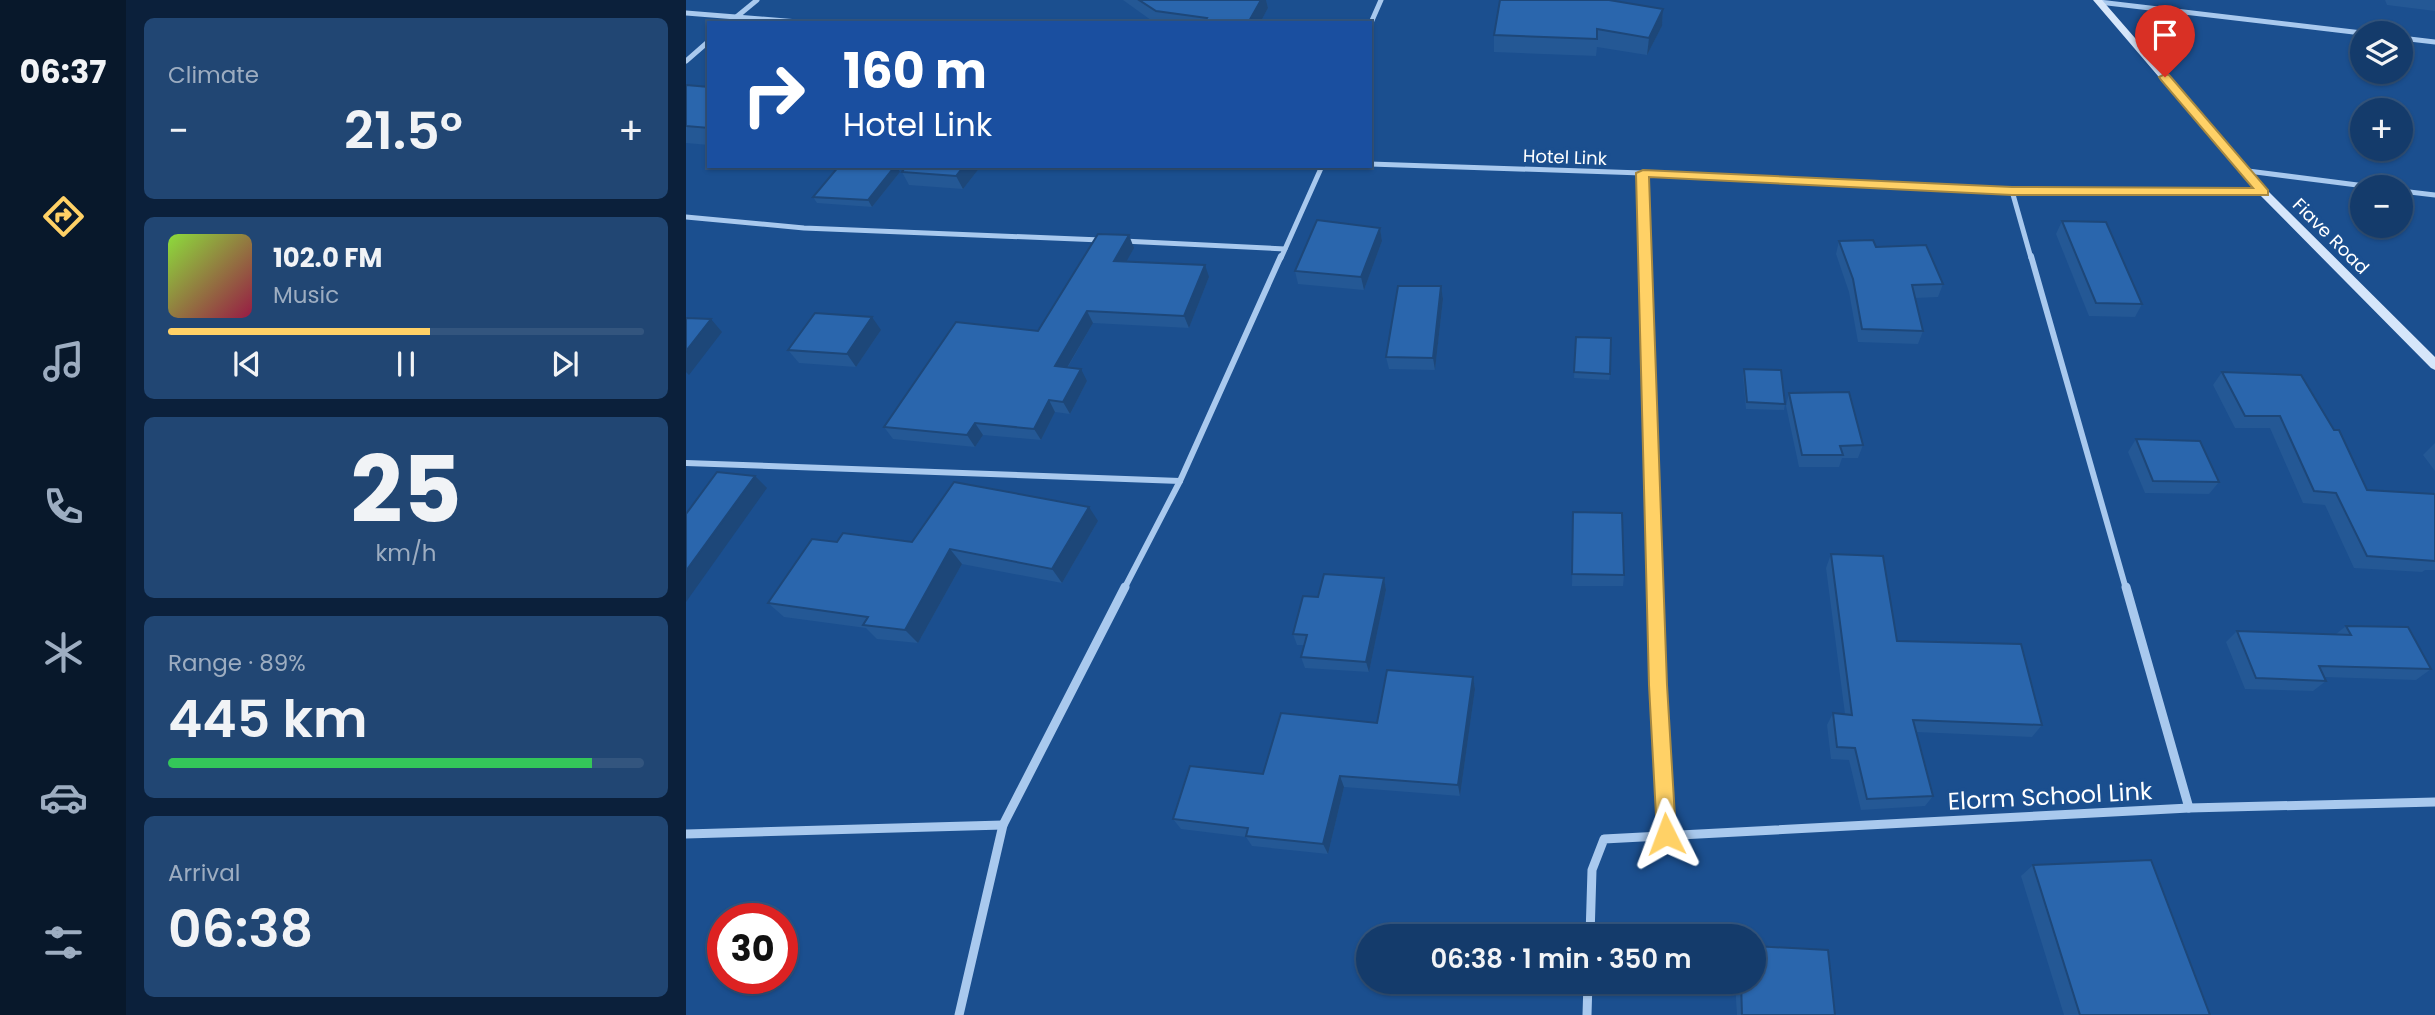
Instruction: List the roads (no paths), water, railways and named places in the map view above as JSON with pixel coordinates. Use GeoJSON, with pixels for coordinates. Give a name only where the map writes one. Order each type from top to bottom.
{"type":"FeatureCollection","features":[{"type":"Feature","properties":{"kind":"street"},"geometry":{"type":"LineString","coordinates":[[731,21],[757,0]]}},
{"type":"Feature","properties":{"kind":"street"},"geometry":{"type":"LineString","coordinates":[[1372,21],[1381,0]]}},
{"type":"Feature","properties":{"kind":"street"},"geometry":{"type":"LineString","coordinates":[[2098,1],[2350,32]]}},
{"type":"Feature","properties":{"kind":"street","name":"Fiave Road"},"geometry":{"type":"LineString","coordinates":[[2098,1],[2248,171],[2263,192],[2435,365]]}},
{"type":"Feature","properties":{"kind":"street"},"geometry":{"type":"LineString","coordinates":[[686,13],[785,21]]}},
{"type":"Feature","properties":{"kind":"street"},"geometry":{"type":"LineString","coordinates":[[2413,39],[2435,42]]}},
{"type":"Feature","properties":{"kind":"street"},"geometry":{"type":"LineString","coordinates":[[686,61],[707,43]]}},
{"type":"Feature","properties":{"kind":"street","name":"Hotel Link"},"geometry":{"type":"LineString","coordinates":[[1372,164],[1643,173],[2012,191],[2263,192]]}},
{"type":"Feature","properties":{"kind":"street"},"geometry":{"type":"LineString","coordinates":[[959,1015],[1003,825],[1180,481],[1321,168]]}},
{"type":"Feature","properties":{"kind":"street"},"geometry":{"type":"LineString","coordinates":[[2248,171],[2350,184]]}},
{"type":"Feature","properties":{"kind":"street"},"geometry":{"type":"LineString","coordinates":[[1643,173],[1658,685],[1666,834]]}},
{"type":"Feature","properties":{"kind":"street"},"geometry":{"type":"LineString","coordinates":[[2012,191],[2189,808]]}},
{"type":"Feature","properties":{"kind":"street"},"geometry":{"type":"LineString","coordinates":[[2413,192],[2435,195]]}},
{"type":"Feature","properties":{"kind":"street"},"geometry":{"type":"LineString","coordinates":[[686,217],[804,228],[1285,249]]}},
{"type":"Feature","properties":{"kind":"street"},"geometry":{"type":"LineString","coordinates":[[686,463],[1180,481]]}},
{"type":"Feature","properties":{"kind":"street","name":"Elorm School Link"},"geometry":{"type":"LineString","coordinates":[[1590,924],[1592,870],[1604,838],[2189,808],[2435,802]]}},
{"type":"Feature","properties":{"kind":"street"},"geometry":{"type":"LineString","coordinates":[[686,834],[1003,825]]}},
{"type":"Feature","properties":{"kind":"street"},"geometry":{"type":"LineString","coordinates":[[1587,1015],[1588,994]]}}]}
